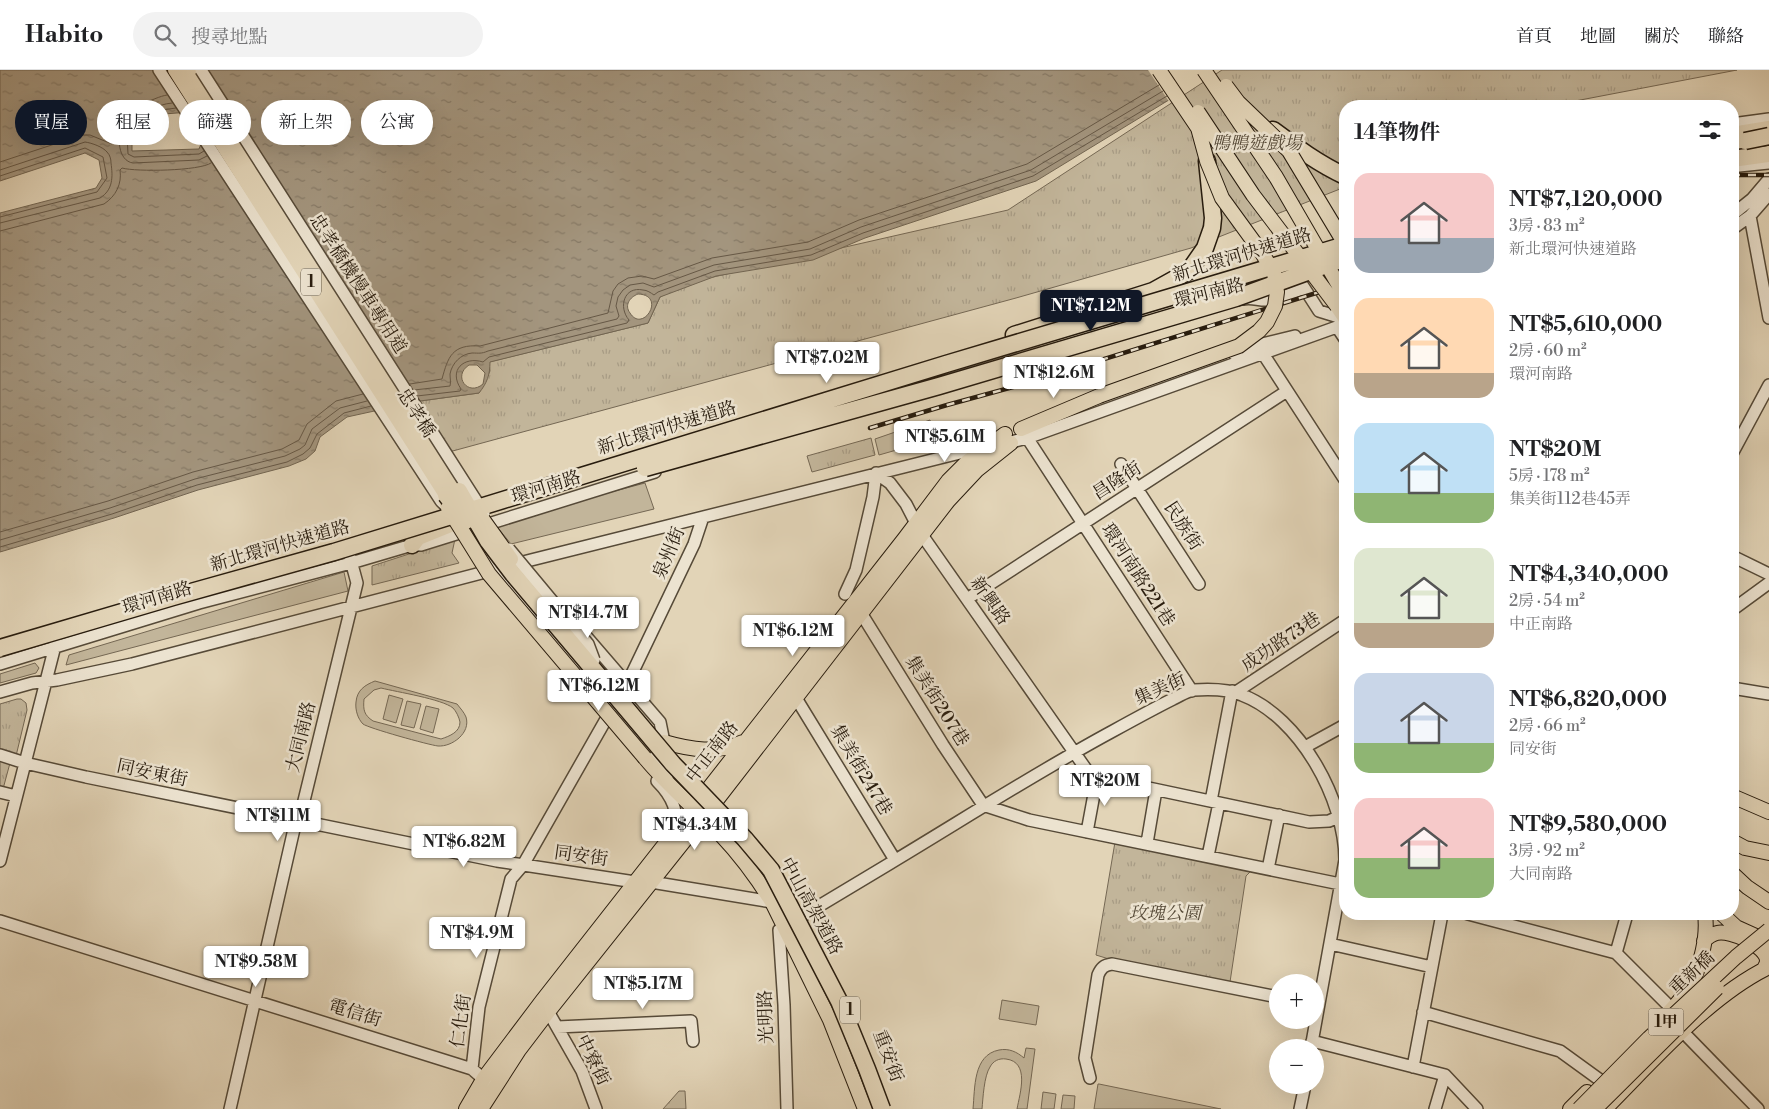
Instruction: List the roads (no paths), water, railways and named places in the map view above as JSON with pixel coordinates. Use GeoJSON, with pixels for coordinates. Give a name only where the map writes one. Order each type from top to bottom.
{"type":"FeatureCollection","features":[{"type":"Feature","properties":{"kind":"highway"},"geometry":{"type":"LineString","coordinates":[[1246,110],[1299,150],[1339,173]]}},
{"type":"Feature","properties":{"kind":"highway"},"geometry":{"type":"LineString","coordinates":[[1739,138],[1769,128]]}},
{"type":"Feature","properties":{"kind":"highway"},"geometry":{"type":"LineString","coordinates":[[1739,139],[1769,136]]}},
{"type":"Feature","properties":{"kind":"highway"},"geometry":{"type":"LineString","coordinates":[[1739,139],[1769,141]]}},
{"type":"Feature","properties":{"kind":"highway"},"geometry":{"type":"LineString","coordinates":[[1739,157],[1769,154]]}},
{"type":"Feature","properties":{"kind":"highway"},"geometry":{"type":"LineString","coordinates":[[946,364],[1007,338],[1153,291],[1188,270],[1205,248],[1212,228],[1213,218],[1207,161]]}},
{"type":"Feature","properties":{"kind":"highway"},"geometry":{"type":"LineString","coordinates":[[412,545],[418,538],[470,518],[687,450],[1233,288],[1339,254]]}},
{"type":"Feature","properties":{"kind":"highway","name":"新北環河快速道路"},"geometry":{"type":"LineString","coordinates":[[0,646],[334,552],[946,364],[1339,254]]}},
{"type":"Feature","properties":{"kind":"highway"},"geometry":{"type":"LineString","coordinates":[[1248,298],[1264,286],[1296,275],[1339,255]]}},
{"type":"Feature","properties":{"kind":"highway","name":"新北環河快速道路"},"geometry":{"type":"LineString","coordinates":[[0,658],[337,562],[651,466],[958,380],[1236,298],[1339,255]]}},
{"type":"Feature","properties":{"kind":"highway","name":"中山高架道路"},"geometry":{"type":"LineString","coordinates":[[451,498],[504,577],[674,781],[736,844],[761,875],[778,903],[834,1016],[870,1109]]}},
{"type":"Feature","properties":{"kind":"highway","name":"中山高架道路"},"geometry":{"type":"LineString","coordinates":[[451,498],[673,764],[745,839],[771,870],[839,1001],[882,1109]]}},
{"type":"Feature","properties":{"kind":"main road","name":"忠孝橋"},"geometry":{"type":"LineString","coordinates":[[175,70],[451,498],[477,511],[513,562],[664,742]]}},
{"type":"Feature","properties":{"kind":"main road","name":"忠孝橋"},"geometry":{"type":"LineString","coordinates":[[190,70],[451,498],[489,574],[645,758],[674,795]]}},
{"type":"Feature","properties":{"kind":"main road"},"geometry":{"type":"LineString","coordinates":[[1024,433],[1099,396],[1239,346],[1259,332],[1267,322],[1275,306],[1277,292],[1274,273],[1262,253],[1222,198],[1207,161],[1198,128],[1159,70]]}},
{"type":"Feature","properties":{"kind":"main road"},"geometry":{"type":"LineString","coordinates":[[1170,70],[1253,195],[1339,315]]}},
{"type":"Feature","properties":{"kind":"main road"},"geometry":{"type":"LineString","coordinates":[[1204,70],[1276,177],[1339,286]]}},
{"type":"Feature","properties":{"kind":"main road"},"geometry":{"type":"LineString","coordinates":[[1215,70],[1238,102],[1289,152],[1339,246]]}},
{"type":"Feature","properties":{"kind":"main road","name":"中正南路"},"geometry":{"type":"LineString","coordinates":[[545,1006],[651,882],[711,796],[796,698],[861,614],[919,529],[948,481],[967,462],[988,446],[1008,439]]}},
{"type":"Feature","properties":{"kind":"main road","name":"中正南路"},"geometry":{"type":"LineString","coordinates":[[711,796],[745,741],[919,529],[1008,439]]}},
{"type":"Feature","properties":{"kind":"main road"},"geometry":{"type":"LineString","coordinates":[[664,742],[693,750],[707,750],[732,747],[745,741]]}},
{"type":"Feature","properties":{"kind":"main road","name":"重安街"},"geometry":{"type":"LineString","coordinates":[[664,742],[687,771],[742,826],[774,866],[802,916],[854,1019],[888,1109]]}},
{"type":"Feature","properties":{"kind":"main road","name":"1"},"geometry":{"type":"LineString","coordinates":[[674,795],[698,813],[748,866],[772,902],[830,1020],[865,1109]]}},
{"type":"Feature","properties":{"kind":"main road"},"geometry":{"type":"LineString","coordinates":[[1739,799],[1769,812]]}},
{"type":"Feature","properties":{"kind":"main road","name":"中正南路"},"geometry":{"type":"LineString","coordinates":[[466,1109],[519,1050],[545,1006],[672,834],[698,813]]}},
{"type":"Feature","properties":{"kind":"main road"},"geometry":{"type":"LineString","coordinates":[[1739,845],[1769,854]]}},
{"type":"Feature","properties":{"kind":"main road"},"geometry":{"type":"LineString","coordinates":[[1739,880],[1769,902]]}},
{"type":"Feature","properties":{"kind":"main road"},"geometry":{"type":"LineString","coordinates":[[1570,1109],[1672,1009],[1689,987],[1696,971],[1704,941],[1705,920]]}},
{"type":"Feature","properties":{"kind":"main road"},"geometry":{"type":"LineString","coordinates":[[1728,920],[1736,927],[1769,941]]}},
{"type":"Feature","properties":{"kind":"main road","name":"重新橋"},"geometry":{"type":"LineString","coordinates":[[1579,1109],[1662,1026],[1736,957],[1769,930]]}},
{"type":"Feature","properties":{"kind":"main road"},"geometry":{"type":"LineString","coordinates":[[1605,1109],[1719,999],[1748,978],[1766,968],[1765,956],[1753,944],[1739,936],[1720,932],[1712,934],[1704,941]]}},
{"type":"Feature","properties":{"kind":"main road","name":"重新橋"},"geometry":{"type":"LineString","coordinates":[[1595,1109],[1692,1012],[1769,941]]}},
{"type":"Feature","properties":{"kind":"main road","name":"中正南路"},"geometry":{"type":"LineString","coordinates":[[481,1109],[489,1083]]}},
{"type":"Feature","properties":{"kind":"street"},"geometry":{"type":"LineString","coordinates":[[159,70],[441,501],[451,498]]}},
{"type":"Feature","properties":{"kind":"street","name":"忠孝橋機慢車專用道"},"geometry":{"type":"LineString","coordinates":[[200,70],[473,497],[517,561],[588,644],[594,660]]}},
{"type":"Feature","properties":{"kind":"street"},"geometry":{"type":"LineString","coordinates":[[1739,123],[1769,119]]}},
{"type":"Feature","properties":{"kind":"street"},"geometry":{"type":"LineString","coordinates":[[1739,162],[1745,160],[1769,163]]}},
{"type":"Feature","properties":{"kind":"street"},"geometry":{"type":"LineString","coordinates":[[1739,209],[1752,199],[1769,179]]}},
{"type":"Feature","properties":{"kind":"street"},"geometry":{"type":"LineString","coordinates":[[1739,224],[1750,216],[1769,194]]}},
{"type":"Feature","properties":{"kind":"street"},"geometry":{"type":"LineString","coordinates":[[1750,216],[1768,304],[1769,318]]}},
{"type":"Feature","properties":{"kind":"street"},"geometry":{"type":"LineString","coordinates":[[1296,275],[1319,311],[1339,320]]}},
{"type":"Feature","properties":{"kind":"street","name":"環河南路"},"geometry":{"type":"LineString","coordinates":[[470,518],[704,434],[1099,316],[1296,275]]}},
{"type":"Feature","properties":{"kind":"street","name":"環河南路"},"geometry":{"type":"LineString","coordinates":[[470,518],[697,459],[1248,298]]}},
{"type":"Feature","properties":{"kind":"street"},"geometry":{"type":"LineString","coordinates":[[1099,316],[1107,340]]}},
{"type":"Feature","properties":{"kind":"street"},"geometry":{"type":"LineString","coordinates":[[1024,433],[1052,419],[1339,324]]}},
{"type":"Feature","properties":{"kind":"street"},"geometry":{"type":"LineString","coordinates":[[1260,349],[1339,471]]}},
{"type":"Feature","properties":{"kind":"street"},"geometry":{"type":"LineString","coordinates":[[1008,439],[1260,349]]}},
{"type":"Feature","properties":{"kind":"street"},"geometry":{"type":"LineString","coordinates":[[1739,440],[1769,385]]}},
{"type":"Feature","properties":{"kind":"street","name":"昌隆街"},"geometry":{"type":"LineString","coordinates":[[967,599],[1286,391]]}},
{"type":"Feature","properties":{"kind":"street","name":"環河南路221巷"},"geometry":{"type":"LineString","coordinates":[[1024,433],[1192,690]]}},
{"type":"Feature","properties":{"kind":"street"},"geometry":{"type":"LineString","coordinates":[[0,692],[32,683],[46,682],[132,664],[509,566],[988,446]]}},
{"type":"Feature","properties":{"kind":"street","name":"民族街"},"geometry":{"type":"LineString","coordinates":[[1121,464],[1199,584]]}},
{"type":"Feature","properties":{"kind":"street"},"geometry":{"type":"LineString","coordinates":[[845,594],[856,570],[873,496],[876,473]]}},
{"type":"Feature","properties":{"kind":"street","name":"新興路"},"geometry":{"type":"LineString","coordinates":[[876,473],[890,483],[906,504],[919,529],[967,599],[1088,772],[1097,778]]}},
{"type":"Feature","properties":{"kind":"street","name":"泉州街"},"geometry":{"type":"LineString","coordinates":[[627,684],[694,544],[703,517]]}},
{"type":"Feature","properties":{"kind":"street"},"geometry":{"type":"LineString","coordinates":[[0,646],[347,548],[432,522],[470,518],[479,546],[496,570],[654,755],[674,795],[676,818],[672,834]]}},
{"type":"Feature","properties":{"kind":"street","name":"重安街"},"geometry":{"type":"LineString","coordinates":[[470,518],[489,538],[509,566],[669,758],[687,771]]}},
{"type":"Feature","properties":{"kind":"street","name":"環河南路"},"geometry":{"type":"LineString","coordinates":[[0,664],[199,603],[412,545]]}},
{"type":"Feature","properties":{"kind":"street","name":"大同南路"},"geometry":{"type":"LineString","coordinates":[[230,1109],[294,829],[298,820],[351,608],[356,583],[347,548]]}},
{"type":"Feature","properties":{"kind":"street"},"geometry":{"type":"LineString","coordinates":[[1739,559],[1769,574]]}},
{"type":"Feature","properties":{"kind":"street","name":"重安街"},"geometry":{"type":"LineString","coordinates":[[509,566],[535,574],[660,722],[664,742]]}},
{"type":"Feature","properties":{"kind":"street"},"geometry":{"type":"LineString","coordinates":[[496,570],[492,584],[605,721],[674,795]]}},
{"type":"Feature","properties":{"kind":"street"},"geometry":{"type":"LineString","coordinates":[[1739,605],[1769,583]]}},
{"type":"Feature","properties":{"kind":"street"},"geometry":{"type":"LineString","coordinates":[[527,627],[558,602]]}},
{"type":"Feature","properties":{"kind":"street","name":"集美街207巷"},"geometry":{"type":"LineString","coordinates":[[861,614],[983,806]]}},
{"type":"Feature","properties":{"kind":"street","name":"成功路73巷"},"geometry":{"type":"LineString","coordinates":[[1234,692],[1339,624]]}},
{"type":"Feature","properties":{"kind":"street"},"geometry":{"type":"LineString","coordinates":[[0,861],[59,629]]}},
{"type":"Feature","properties":{"kind":"street"},"geometry":{"type":"LineString","coordinates":[[1739,689],[1769,694]]}},
{"type":"Feature","properties":{"kind":"street","name":"集美街"},"geometry":{"type":"LineString","coordinates":[[784,927],[1074,751],[1192,690],[1234,692],[1264,706],[1282,720],[1305,747],[1325,783],[1339,821]]}},
{"type":"Feature","properties":{"kind":"street"},"geometry":{"type":"LineString","coordinates":[[1208,856],[1215,802],[1234,692]]}},
{"type":"Feature","properties":{"kind":"street","name":"集美街247巷"},"geometry":{"type":"LineString","coordinates":[[796,698],[895,860]]}},
{"type":"Feature","properties":{"kind":"street"},"geometry":{"type":"LineString","coordinates":[[522,865],[605,721]]}},
{"type":"Feature","properties":{"kind":"street"},"geometry":{"type":"LineString","coordinates":[[1305,747],[1339,728]]}},
{"type":"Feature","properties":{"kind":"street","name":"同安東街"},"geometry":{"type":"LineString","coordinates":[[0,755],[25,763],[298,820]]}},
{"type":"Feature","properties":{"kind":"street"},"geometry":{"type":"LineString","coordinates":[[1087,832],[1097,778],[1309,822],[1320,822],[1338,817]]}},
{"type":"Feature","properties":{"kind":"street"},"geometry":{"type":"LineString","coordinates":[[1147,843],[1156,790]]}},
{"type":"Feature","properties":{"kind":"street"},"geometry":{"type":"LineString","coordinates":[[0,792],[16,796]]}},
{"type":"Feature","properties":{"kind":"street"},"geometry":{"type":"LineString","coordinates":[[983,806],[1029,820],[1339,884]]}},
{"type":"Feature","properties":{"kind":"street"},"geometry":{"type":"LineString","coordinates":[[1268,869],[1279,816]]}},
{"type":"Feature","properties":{"kind":"street","name":"同安街"},"geometry":{"type":"LineString","coordinates":[[298,820],[522,865],[635,882],[651,882],[772,902]]}},
{"type":"Feature","properties":{"kind":"street","name":"仁化街"},"geometry":{"type":"LineString","coordinates":[[472,1069],[479,1007],[511,880],[522,865]]}},
{"type":"Feature","properties":{"kind":"street","name":"集美街"},"geometry":{"type":"LineString","coordinates":[[1324,974],[1339,903]]}},
{"type":"Feature","properties":{"kind":"street"},"geometry":{"type":"LineString","coordinates":[[1412,1067],[1441,920]]}},
{"type":"Feature","properties":{"kind":"street"},"geometry":{"type":"LineString","coordinates":[[1491,920],[1616,953],[1672,1009]]}},
{"type":"Feature","properties":{"kind":"street"},"geometry":{"type":"LineString","coordinates":[[1616,953],[1625,920]]}},
{"type":"Feature","properties":{"kind":"street","name":"電信街"},"geometry":{"type":"LineString","coordinates":[[0,921],[472,1069],[489,1083]]}},
{"type":"Feature","properties":{"kind":"street","name":"光明路"},"geometry":{"type":"LineString","coordinates":[[784,927],[779,930],[784,1005],[787,1109]]}},
{"type":"Feature","properties":{"kind":"street"},"geometry":{"type":"LineString","coordinates":[[1330,944],[1432,967]]}},
{"type":"Feature","properties":{"kind":"street"},"geometry":{"type":"LineString","coordinates":[[1090,1078],[1085,1058],[1098,975],[1106,965],[1123,966],[1269,995]]}},
{"type":"Feature","properties":{"kind":"street","name":"中寮街"},"geometry":{"type":"LineString","coordinates":[[545,1006],[582,1070],[596,1109]]}},
{"type":"Feature","properties":{"kind":"street"},"geometry":{"type":"LineString","coordinates":[[1423,1012],[1560,1051],[1600,1080]]}},
{"type":"Feature","properties":{"kind":"street"},"geometry":{"type":"LineString","coordinates":[[557,1027],[691,1021],[693,1041]]}},
{"type":"Feature","properties":{"kind":"street"},"geometry":{"type":"LineString","coordinates":[[1683,1032],[1758,1109]]}},
{"type":"Feature","properties":{"kind":"street"},"geometry":{"type":"LineString","coordinates":[[1324,1047],[1445,1076],[1477,1109]]}},
{"type":"Feature","properties":{"kind":"street"},"geometry":{"type":"LineString","coordinates":[[1435,1109],[1445,1076]]}},
{"type":"Feature","properties":{"kind":"street"},"geometry":{"type":"LineString","coordinates":[[1300,1109],[1302,1094]]}},
{"type":"Feature","properties":{"kind":"water"},"geometry":{"type":"Polygon","coordinates":[[[0,70],[1218,70],[1036,181],[865,238],[813,260],[716,276],[660,297],[648,323],[490,362],[488,379],[479,393],[420,401],[347,417],[320,437],[315,451],[306,459],[289,466],[198,490],[114,518],[0,552],[0,213],[96,188],[102,178],[99,160],[85,153],[0,181],[0,70]],[[97,100],[97,145],[132,145],[132,151],[199,149],[201,145],[251,145],[251,100],[179,100],[179,113],[169,114],[169,100],[97,100]],[[638,294],[630,299],[628,310],[635,318],[641,319],[650,312],[652,306],[651,300],[647,296],[638,294]],[[469,365],[462,374],[464,384],[472,388],[483,384],[485,373],[477,365],[469,365]]]}},
{"type":"Feature","properties":{"kind":"railway"},"geometry":{"type":"LineString","coordinates":[[1739,175],[1769,175]]}},
{"type":"Feature","properties":{"kind":"railway"},"geometry":{"type":"LineString","coordinates":[[870,428],[1024,384],[1339,286]]}},
{"type":"Feature","properties":{"kind":"park label","name":"鴨鴨遊戲場"},"geometry":{"type":"Point","coordinates":[1257,143]}},
{"type":"Feature","properties":{"kind":"park label","name":"玫瑰公園"},"geometry":{"type":"Point","coordinates":[1165,913]}}]}
